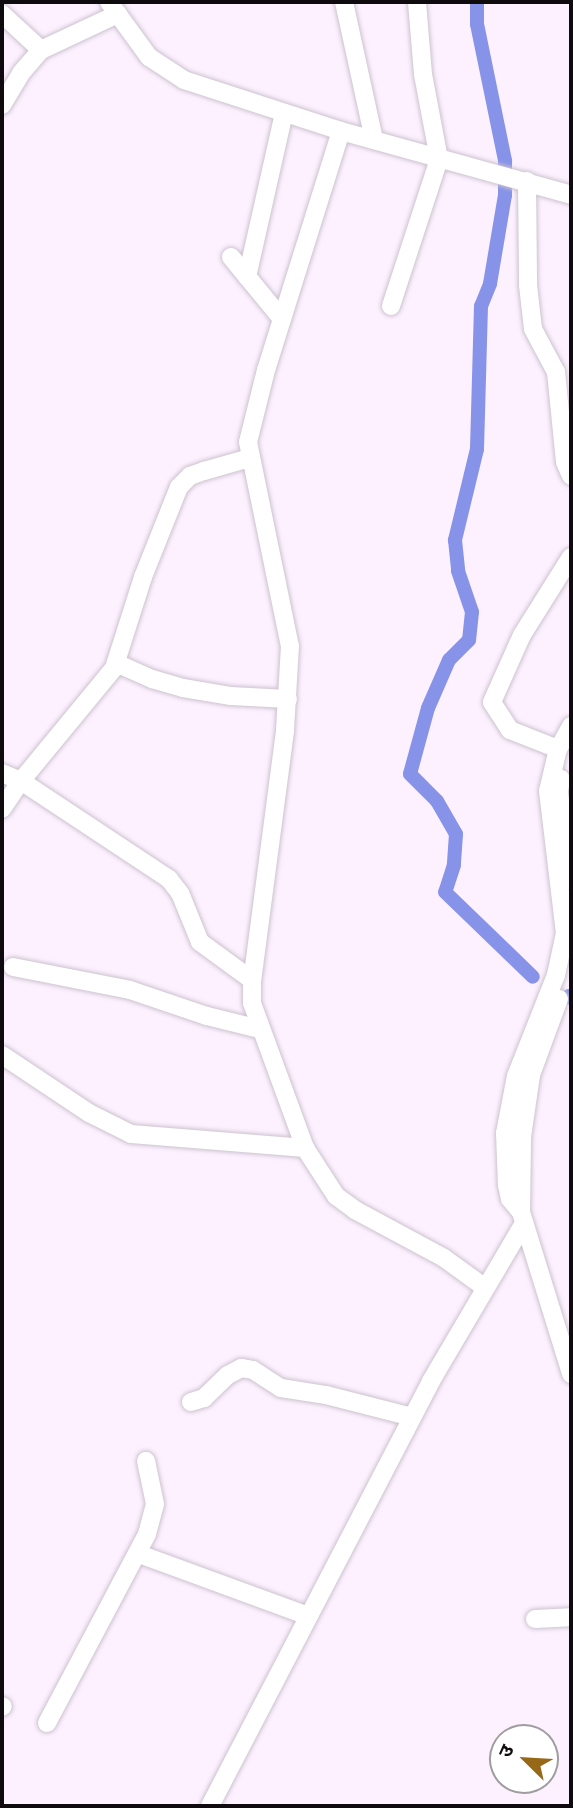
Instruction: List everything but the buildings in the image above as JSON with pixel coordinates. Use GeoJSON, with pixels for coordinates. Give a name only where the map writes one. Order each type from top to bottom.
{"type":"FeatureCollection","features":[{"type":"Feature","properties":{"kind":"street"},"geometry":{"type":"LineString","coordinates":[[344,2],[374,140]]}},
{"type":"Feature","properties":{"kind":"street"},"geometry":{"type":"LineString","coordinates":[[391,306],[439,159],[423,74],[417,2]]}},
{"type":"Feature","properties":{"kind":"street"},"geometry":{"type":"LineString","coordinates":[[2,105],[21,73],[41,50],[114,8],[135,42],[167,72],[341,131],[571,195]]}},
{"type":"Feature","properties":{"kind":"street"},"geometry":{"type":"LineString","coordinates":[[2,14],[41,50]]}},
{"type":"Feature","properties":{"kind":"street"},"geometry":{"type":"LineString","coordinates":[[247,277],[284,113]]}},
{"type":"Feature","properties":{"kind":"street"},"geometry":{"type":"LineString","coordinates":[[341,131],[250,426],[250,458],[285,612],[290,646],[288,699],[252,980],[252,1003],[259,1029],[305,1148],[336,1196],[355,1210],[444,1258],[484,1286]]}},
{"type":"Feature","properties":{"kind":"street"},"geometry":{"type":"LineString","coordinates":[[527,181],[528,285],[533,329],[556,372],[565,462],[571,476]]}},
{"type":"Feature","properties":{"kind":"street"},"geometry":{"type":"LineString","coordinates":[[231,257],[282,319]]}},
{"type":"Feature","properties":{"kind":"street"},"geometry":{"type":"LineString","coordinates":[[2,809],[20,781],[116,663],[142,577],[179,487],[197,473],[250,458]]}},
{"type":"Feature","properties":{"kind":"street"},"geometry":{"type":"LineString","coordinates":[[565,748],[510,730],[492,702],[522,635],[571,557]]}},
{"type":"Feature","properties":{"kind":"street"},"geometry":{"type":"LineString","coordinates":[[116,663],[152,679],[183,688],[231,696],[288,699]]}},
{"type":"Feature","properties":{"kind":"street"},"geometry":{"type":"LineString","coordinates":[[571,726],[565,748],[549,784],[548,806],[568,951],[531,1075],[522,1137],[522,1217],[571,1374]]}},
{"type":"Feature","properties":{"kind":"street"},"geometry":{"type":"LineString","coordinates":[[565,748],[559,792],[571,888]]}},
{"type":"Feature","properties":{"kind":"street"},"geometry":{"type":"LineString","coordinates":[[2,773],[20,781],[169,879],[180,892],[200,942],[252,980]]}},
{"type":"Feature","properties":{"kind":"street"},"geometry":{"type":"LineString","coordinates":[[13,967],[130,989],[207,1016],[259,1029]]}},
{"type":"Feature","properties":{"kind":"street"},"geometry":{"type":"LineString","coordinates":[[2,1055],[89,1113],[131,1134],[305,1148]]}},
{"type":"Feature","properties":{"kind":"street"},"geometry":{"type":"LineString","coordinates":[[210,1806],[412,1417],[522,1217]]}},
{"type":"Feature","properties":{"kind":"street"},"geometry":{"type":"LineString","coordinates":[[191,1402],[204,1398],[228,1375],[241,1368],[253,1370],[281,1388],[326,1395],[412,1417]]}},
{"type":"Feature","properties":{"kind":"street"},"geometry":{"type":"LineString","coordinates":[[47,1723],[139,1554],[155,1504],[146,1461]]}},
{"type":"Feature","properties":{"kind":"street"},"geometry":{"type":"LineString","coordinates":[[139,1554],[308,1616]]}},
{"type":"Feature","properties":{"kind":"street"},"geometry":{"type":"LineString","coordinates":[[535,1619],[571,1617]]}},
{"type":"Feature","properties":{"kind":"waterway"},"geometry":{"type":"LineString","coordinates":[[477,2],[477,24],[505,161],[505,195],[490,284],[481,306],[477,449],[455,540],[458,571],[472,612],[469,640],[449,660],[428,708],[410,774],[437,801],[456,834],[454,865],[445,892],[533,977]]}}]}
